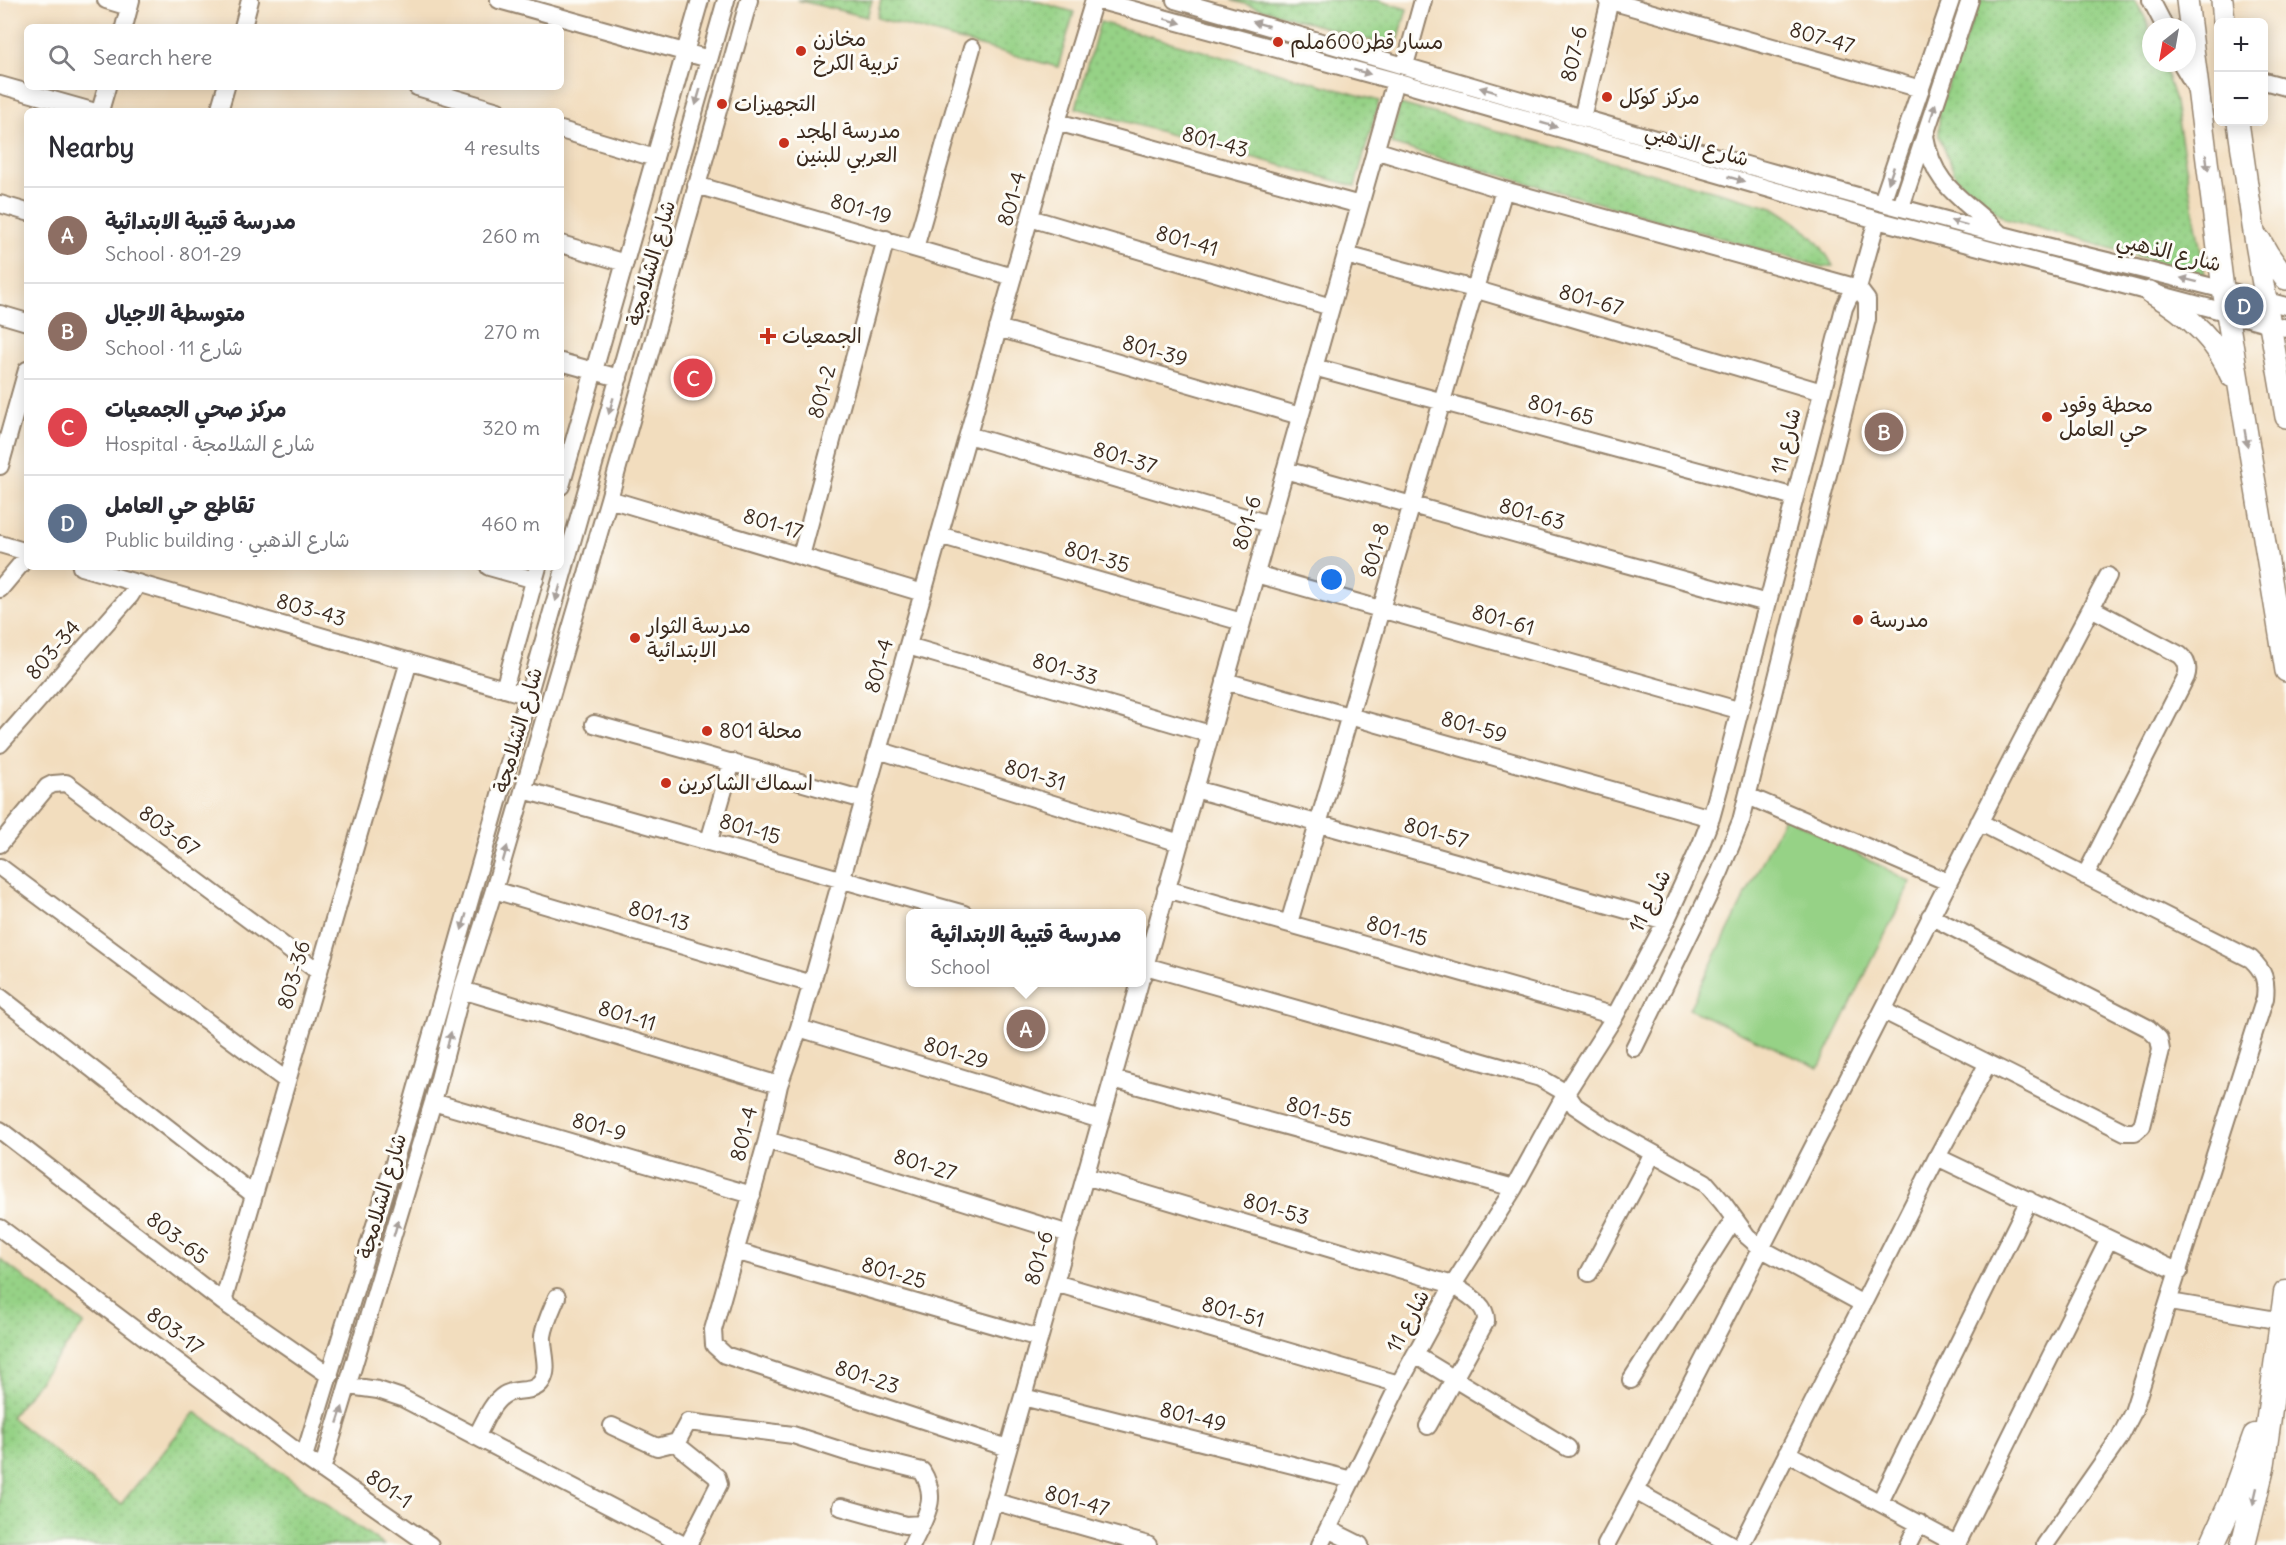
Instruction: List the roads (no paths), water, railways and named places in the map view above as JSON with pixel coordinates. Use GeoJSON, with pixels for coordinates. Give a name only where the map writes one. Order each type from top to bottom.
{"type":"FeatureCollection","features":[{"type":"Feature","properties":{"kind":"highway"},"geometry":{"type":"LineString","coordinates":[[2243,1545],[2262,1468],[2286,1293]]}},
{"type":"Feature","properties":{"kind":"highway"},"geometry":{"type":"LineString","coordinates":[[2212,1545],[2231,1503],[2273,1385]]}},
{"type":"Feature","properties":{"kind":"main road"},"geometry":{"type":"LineString","coordinates":[[2187,0],[2226,312],[2286,671]]}},
{"type":"Feature","properties":{"kind":"main road"},"geometry":{"type":"LineString","coordinates":[[2222,0],[2224,18]]}},
{"type":"Feature","properties":{"kind":"main road"},"geometry":{"type":"LineString","coordinates":[[2239,126],[2253,226],[2276,304],[2286,417]]}},
{"type":"Feature","properties":{"kind":"main road"},"geometry":{"type":"LineString","coordinates":[[2253,226],[2268,254],[2286,279]]}},
{"type":"Feature","properties":{"kind":"main road"},"geometry":{"type":"LineString","coordinates":[[2150,292],[2174,306],[2202,331],[2214,345],[2239,394]]}},
{"type":"Feature","properties":{"kind":"street"},"geometry":{"type":"LineString","coordinates":[[106,0],[130,3],[125,24]]}},
{"type":"Feature","properties":{"kind":"street"},"geometry":{"type":"LineString","coordinates":[[244,24],[250,0]]}},
{"type":"Feature","properties":{"kind":"street"},"geometry":{"type":"LineString","coordinates":[[499,0],[709,59]]}},
{"type":"Feature","properties":{"kind":"street"},"geometry":{"type":"LineString","coordinates":[[564,472],[700,0]]}},
{"type":"Feature","properties":{"kind":"street","name":"شارع الشلامجة"},"geometry":{"type":"LineString","coordinates":[[304,1457],[412,1104],[726,0]]}},
{"type":"Feature","properties":{"kind":"street","name":"شارع الشلامجة"},"geometry":{"type":"LineString","coordinates":[[322,1470],[433,1102],[462,990],[524,790],[609,499],[749,0]]}},
{"type":"Feature","properties":{"kind":"street","name":"شارع الذهبي"},"geometry":{"type":"LineString","coordinates":[[1096,0],[1395,81],[1877,220],[2278,326]]}},
{"type":"Feature","properties":{"kind":"street","name":"801-4"},"geometry":{"type":"LineString","coordinates":[[714,1345],[713,1330],[767,1140],[779,1085],[812,984],[1057,122],[1096,0]]}},
{"type":"Feature","properties":{"kind":"street","name":"شارع الذهبي"},"geometry":{"type":"LineString","coordinates":[[1174,0],[1582,118],[2000,235],[2276,304]]}},
{"type":"Feature","properties":{"kind":"street"},"geometry":{"type":"LineString","coordinates":[[1405,65],[1422,0]]}},
{"type":"Feature","properties":{"kind":"street","name":"807-47"},"geometry":{"type":"LineString","coordinates":[[1609,0],[1921,89]]}},
{"type":"Feature","properties":{"kind":"street","name":"807-6"},"geometry":{"type":"LineString","coordinates":[[1582,118],[1609,0]]}},
{"type":"Feature","properties":{"kind":"street"},"geometry":{"type":"LineString","coordinates":[[1882,202],[1950,0]]}},
{"type":"Feature","properties":{"kind":"street"},"geometry":{"type":"LineString","coordinates":[[1901,207],[1970,0]]}},
{"type":"Feature","properties":{"kind":"street"},"geometry":{"type":"LineString","coordinates":[[2151,0],[2160,18]]}},
{"type":"Feature","properties":{"kind":"street"},"geometry":{"type":"LineString","coordinates":[[915,248],[972,48]]}},
{"type":"Feature","properties":{"kind":"street"},"geometry":{"type":"LineString","coordinates":[[2186,72],[2199,93]]}},
{"type":"Feature","properties":{"kind":"street","name":"801-6"},"geometry":{"type":"LineString","coordinates":[[1146,956],[1180,843],[1395,81]]}},
{"type":"Feature","properties":{"kind":"street"},"geometry":{"type":"LineString","coordinates":[[2268,82],[2286,87]]}},
{"type":"Feature","properties":{"kind":"street"},"geometry":{"type":"LineString","coordinates":[[0,85],[81,108]]}},
{"type":"Feature","properties":{"kind":"street"},"geometry":{"type":"LineString","coordinates":[[101,108],[106,90]]}},
{"type":"Feature","properties":{"kind":"street"},"geometry":{"type":"LineString","coordinates":[[220,108],[225,90]]}},
{"type":"Feature","properties":{"kind":"street"},"geometry":{"type":"LineString","coordinates":[[427,90],[488,108]]}},
{"type":"Feature","properties":{"kind":"street","name":"801-43"},"geometry":{"type":"LineString","coordinates":[[1057,122],[1360,205]]}},
{"type":"Feature","properties":{"kind":"street"},"geometry":{"type":"LineString","coordinates":[[564,131],[655,158]]}},
{"type":"Feature","properties":{"kind":"street"},"geometry":{"type":"LineString","coordinates":[[1925,136],[1928,153],[1945,184],[1957,198],[2000,235]]}},
{"type":"Feature","properties":{"kind":"street"},"geometry":{"type":"LineString","coordinates":[[1375,150],[1504,190],[1858,288],[1867,300],[1867,319],[1741,821],[1720,872],[1634,1048]]}},
{"type":"Feature","properties":{"kind":"street","name":"801-19"},"geometry":{"type":"LineString","coordinates":[[696,185],[1013,277]]}},
{"type":"Feature","properties":{"kind":"street","name":"801-8"},"geometry":{"type":"LineString","coordinates":[[1289,923],[1504,190]]}},
{"type":"Feature","properties":{"kind":"street"},"geometry":{"type":"LineString","coordinates":[[0,204],[24,211]]}},
{"type":"Feature","properties":{"kind":"street","name":"801-41"},"geometry":{"type":"LineString","coordinates":[[1030,218],[1331,307]]}},
{"type":"Feature","properties":{"kind":"street","name":"شارع 11"},"geometry":{"type":"LineString","coordinates":[[1320,1545],[1399,1384],[1453,1285],[1514,1188],[1566,1093],[1615,1016],[1666,921],[1690,870],[1711,818],[1727,760],[1738,710],[1844,308],[1849,297],[1858,288],[1877,220]]}},
{"type":"Feature","properties":{"kind":"street","name":"801-2"},"geometry":{"type":"LineString","coordinates":[[801,556],[886,239]]}},
{"type":"Feature","properties":{"kind":"street"},"geometry":{"type":"LineString","coordinates":[[564,245],[625,262]]}},
{"type":"Feature","properties":{"kind":"street","name":"801-67"},"geometry":{"type":"LineString","coordinates":[[1346,255],[1474,289],[1822,392]]}},
{"type":"Feature","properties":{"kind":"street"},"geometry":{"type":"LineString","coordinates":[[0,314],[24,321]]}},
{"type":"Feature","properties":{"kind":"street","name":"801-39"},"geometry":{"type":"LineString","coordinates":[[998,328],[1300,416]]}},
{"type":"Feature","properties":{"kind":"street"},"geometry":{"type":"LineString","coordinates":[[564,363],[619,378]]}},
{"type":"Feature","properties":{"kind":"street","name":"801-65"},"geometry":{"type":"LineString","coordinates":[[1314,367],[1795,497]]}},
{"type":"Feature","properties":{"kind":"street"},"geometry":{"type":"LineString","coordinates":[[0,466],[5,430],[24,378]]}},
{"type":"Feature","properties":{"kind":"street","name":"801-37"},"geometry":{"type":"LineString","coordinates":[[968,435],[1269,524]]}},
{"type":"Feature","properties":{"kind":"street","name":"801-63"},"geometry":{"type":"LineString","coordinates":[[1285,470],[1412,503],[1767,603]]}},
{"type":"Feature","properties":{"kind":"street","name":"801-17"},"geometry":{"type":"LineString","coordinates":[[609,499],[923,593]]}},
{"type":"Feature","properties":{"kind":"street","name":"801-35"},"geometry":{"type":"LineString","coordinates":[[939,535],[1242,622]]}},
{"type":"Feature","properties":{"kind":"street"},"geometry":{"type":"LineString","coordinates":[[0,544],[24,551]]}},
{"type":"Feature","properties":{"kind":"street"},"geometry":{"type":"LineString","coordinates":[[0,589],[24,558]]}},
{"type":"Feature","properties":{"kind":"street","name":"803-43"},"geometry":{"type":"LineString","coordinates":[[94,570],[529,696]]}},
{"type":"Feature","properties":{"kind":"street"},"geometry":{"type":"LineString","coordinates":[[504,689],[536,573],[512,570]]}},
{"type":"Feature","properties":{"kind":"street","name":"801-61"},"geometry":{"type":"LineString","coordinates":[[1256,574],[1738,710]]}},
{"type":"Feature","properties":{"kind":"street"},"geometry":{"type":"LineString","coordinates":[[1606,1545],[1762,1250],[1978,822],[2108,576]]}},
{"type":"Feature","properties":{"kind":"street","name":"803-34"},"geometry":{"type":"LineString","coordinates":[[0,744],[130,596],[138,583]]}},
{"type":"Feature","properties":{"kind":"street"},"geometry":{"type":"LineString","coordinates":[[2085,876],[2186,677],[2187,669],[2180,655],[2091,608]]}},
{"type":"Feature","properties":{"kind":"street","name":"801-33"},"geometry":{"type":"LineString","coordinates":[[908,646],[1210,734]]}},
{"type":"Feature","properties":{"kind":"street","name":"803-36"},"geometry":{"type":"LineString","coordinates":[[223,1302],[410,661]]}},
{"type":"Feature","properties":{"kind":"street","name":"801-59"},"geometry":{"type":"LineString","coordinates":[[1225,681],[1711,818]]}},
{"type":"Feature","properties":{"kind":"street"},"geometry":{"type":"LineString","coordinates":[[594,724],[864,800]]}},
{"type":"Feature","properties":{"kind":"street","name":"801-31"},"geometry":{"type":"LineString","coordinates":[[878,750],[1180,843]]}},
{"type":"Feature","properties":{"kind":"street"},"geometry":{"type":"LineString","coordinates":[[1727,760],[1755,767]]}},
{"type":"Feature","properties":{"kind":"street"},"geometry":{"type":"LineString","coordinates":[[709,841],[732,762]]}},
{"type":"Feature","properties":{"kind":"street","name":"803-67"},"geometry":{"type":"LineString","coordinates":[[0,844],[47,788],[53,784],[66,783],[319,972]]}},
{"type":"Feature","properties":{"kind":"street","name":"801-57"},"geometry":{"type":"LineString","coordinates":[[1195,789],[1666,921]]}},
{"type":"Feature","properties":{"kind":"street","name":"801-15"},"geometry":{"type":"LineString","coordinates":[[524,790],[947,909]]}},
{"type":"Feature","properties":{"kind":"street"},"geometry":{"type":"LineString","coordinates":[[1748,796],[1948,882]]}},
{"type":"Feature","properties":{"kind":"street"},"geometry":{"type":"LineString","coordinates":[[1978,822],[2251,958],[2259,966],[2266,987],[2265,998],[2139,1397],[2127,1426],[2045,1545]]}},
{"type":"Feature","properties":{"kind":"street"},"geometry":{"type":"LineString","coordinates":[[0,867],[287,1081]]}},
{"type":"Feature","properties":{"kind":"street","name":"801-15"},"geometry":{"type":"LineString","coordinates":[[1166,889],[1615,1016]]}},
{"type":"Feature","properties":{"kind":"street","name":"801-13"},"geometry":{"type":"LineString","coordinates":[[494,890],[812,984]]}},
{"type":"Feature","properties":{"kind":"street"},"geometry":{"type":"LineString","coordinates":[[1884,1011],[2125,1132],[2139,1130],[2142,1126],[2161,1044],[2156,1034],[1930,916]]}},
{"type":"Feature","properties":{"kind":"street"},"geometry":{"type":"LineString","coordinates":[[1146,970],[1540,1078],[1566,1093],[1575,1106],[1598,1122],[1705,1182],[1762,1250],[1863,1304]]}},
{"type":"Feature","properties":{"kind":"street","name":"801-6"},"geometry":{"type":"LineString","coordinates":[[981,1545],[1139,987]]}},
{"type":"Feature","properties":{"kind":"street","name":"801-11"},"geometry":{"type":"LineString","coordinates":[[462,990],[779,1085]]}},
{"type":"Feature","properties":{"kind":"street"},"geometry":{"type":"LineString","coordinates":[[0,998],[254,1194]]}},
{"type":"Feature","properties":{"kind":"street","name":"801-29"},"geometry":{"type":"LineString","coordinates":[[799,1028],[1101,1120]]}},
{"type":"Feature","properties":{"kind":"street"},"geometry":{"type":"LineString","coordinates":[[1741,1545],[1988,1063]]}},
{"type":"Feature","properties":{"kind":"street","name":"801-55"},"geometry":{"type":"LineString","coordinates":[[1113,1079],[1514,1188]]}},
{"type":"Feature","properties":{"kind":"street","name":"801-9"},"geometry":{"type":"LineString","coordinates":[[433,1102],[752,1195]]}},
{"type":"Feature","properties":{"kind":"street","name":"803-65"},"geometry":{"type":"LineString","coordinates":[[0,1130],[223,1302],[330,1376]]}},
{"type":"Feature","properties":{"kind":"street","name":"801-27"},"geometry":{"type":"LineString","coordinates":[[767,1140],[1069,1234]]}},
{"type":"Feature","properties":{"kind":"street"},"geometry":{"type":"LineString","coordinates":[[1589,1273],[1653,1153]]}},
{"type":"Feature","properties":{"kind":"street"},"geometry":{"type":"LineString","coordinates":[[1938,1157],[2179,1272]]}},
{"type":"Feature","properties":{"kind":"street","name":"801-53"},"geometry":{"type":"LineString","coordinates":[[1085,1176],[1453,1285],[1482,1306],[1486,1312],[1486,1321],[1454,1379]]}},
{"type":"Feature","properties":{"kind":"street"},"geometry":{"type":"LineString","coordinates":[[1880,1502],[2029,1200]]}},
{"type":"Feature","properties":{"kind":"street"},"geometry":{"type":"LineString","coordinates":[[1631,1380],[1734,1219]]}},
{"type":"Feature","properties":{"kind":"street","name":"803-17"},"geometry":{"type":"LineString","coordinates":[[0,1228],[322,1470]]}},
{"type":"Feature","properties":{"kind":"street"},"geometry":{"type":"LineString","coordinates":[[1787,1453],[1957,1545],[2109,1239]]}},
{"type":"Feature","properties":{"kind":"street","name":"801-25"},"geometry":{"type":"LineString","coordinates":[[735,1251],[1040,1338]]}},
{"type":"Feature","properties":{"kind":"street","name":"801-51"},"geometry":{"type":"LineString","coordinates":[[1055,1283],[1399,1384]]}},
{"type":"Feature","properties":{"kind":"street"},"geometry":{"type":"LineString","coordinates":[[476,1437],[502,1395],[534,1389],[540,1384],[545,1375],[543,1335],[557,1297]]}},
{"type":"Feature","properties":{"kind":"street"},"geometry":{"type":"LineString","coordinates":[[2170,1302],[2282,1321]]}},
{"type":"Feature","properties":{"kind":"street","name":"801-23"},"geometry":{"type":"LineString","coordinates":[[714,1345],[724,1355],[1008,1448]]}},
{"type":"Feature","properties":{"kind":"street"},"geometry":{"type":"LineString","coordinates":[[1415,1355],[1568,1448]]}},
{"type":"Feature","properties":{"kind":"street"},"geometry":{"type":"LineString","coordinates":[[1428,1426],[1454,1379]]}},
{"type":"Feature","properties":{"kind":"street"},"geometry":{"type":"LineString","coordinates":[[349,1386],[393,1394],[686,1545],[719,1484],[717,1477],[681,1448],[677,1442]]}},
{"type":"Feature","properties":{"kind":"street","name":"801-49"},"geometry":{"type":"LineString","coordinates":[[1023,1397],[1352,1480]]}},
{"type":"Feature","properties":{"kind":"street"},"geometry":{"type":"LineString","coordinates":[[612,1426],[657,1447],[677,1442],[688,1422],[793,1435],[846,1452],[922,1471],[930,1484],[931,1503],[912,1545]]}},
{"type":"Feature","properties":{"kind":"street","name":"801-1"},"geometry":{"type":"LineString","coordinates":[[322,1470],[430,1545]]}},
{"type":"Feature","properties":{"kind":"street"},"geometry":{"type":"LineString","coordinates":[[1635,1491],[1732,1545]]}},
{"type":"Feature","properties":{"kind":"street","name":"801-47"},"geometry":{"type":"LineString","coordinates":[[993,1501],[1148,1545]]}},
{"type":"Feature","properties":{"kind":"street"},"geometry":{"type":"LineString","coordinates":[[841,1508],[905,1525],[922,1524]]}},
{"type":"Feature","properties":{"kind":"street"},"geometry":{"type":"LineString","coordinates":[[1908,1545],[1919,1523]]}},
{"type":"Feature","properties":{"kind":"street"},"geometry":{"type":"LineString","coordinates":[[1328,1529],[1360,1545]]}},
{"type":"Feature","properties":{"kind":"place","name":"مسار قطر600ملم"},"geometry":{"type":"Point","coordinates":[1278,42]}},
{"type":"Feature","properties":{"kind":"place","name":"مخازن تربية الكرخ"},"geometry":{"type":"Point","coordinates":[801,51]}},
{"type":"Feature","properties":{"kind":"place","name":"مركز كوكل"},"geometry":{"type":"Point","coordinates":[1607,97]}},
{"type":"Feature","properties":{"kind":"place","name":"التجهيزات"},"geometry":{"type":"Point","coordinates":[722,104]}},
{"type":"Feature","properties":{"kind":"place","name":"مدرسة المجد العربي للبنين"},"geometry":{"type":"Point","coordinates":[784,143]}},
{"type":"Feature","properties":{"kind":"place","name":"تقاطع حي العامل"},"geometry":{"type":"Point","coordinates":[2244,306]}},
{"type":"Feature","properties":{"kind":"place","name":"الجمعيات"},"geometry":{"type":"Point","coordinates":[768,336]}},
{"type":"Feature","properties":{"kind":"place","name":"مركز صحي الجمعيات"},"geometry":{"type":"Point","coordinates":[693,378]}},
{"type":"Feature","properties":{"kind":"place","name":"محطة وقود حي العامل"},"geometry":{"type":"Point","coordinates":[2047,417]}},
{"type":"Feature","properties":{"kind":"place","name":"متوسطة الاجيال"},"geometry":{"type":"Point","coordinates":[1884,432]}},
{"type":"Feature","properties":{"kind":"place","name":"مدرسة"},"geometry":{"type":"Point","coordinates":[1858,620]}},
{"type":"Feature","properties":{"kind":"place","name":"مدرسة الثوار الابتدائية"},"geometry":{"type":"Point","coordinates":[635,638]}},
{"type":"Feature","properties":{"kind":"place","name":"محلة 801"},"geometry":{"type":"Point","coordinates":[707,731]}},
{"type":"Feature","properties":{"kind":"place","name":"اسماك الشاكرين"},"geometry":{"type":"Point","coordinates":[666,783]}},
{"type":"Feature","properties":{"kind":"place","name":"مدرسة قتيبة الابتدائية"},"geometry":{"type":"Point","coordinates":[1026,1029]}}]}
